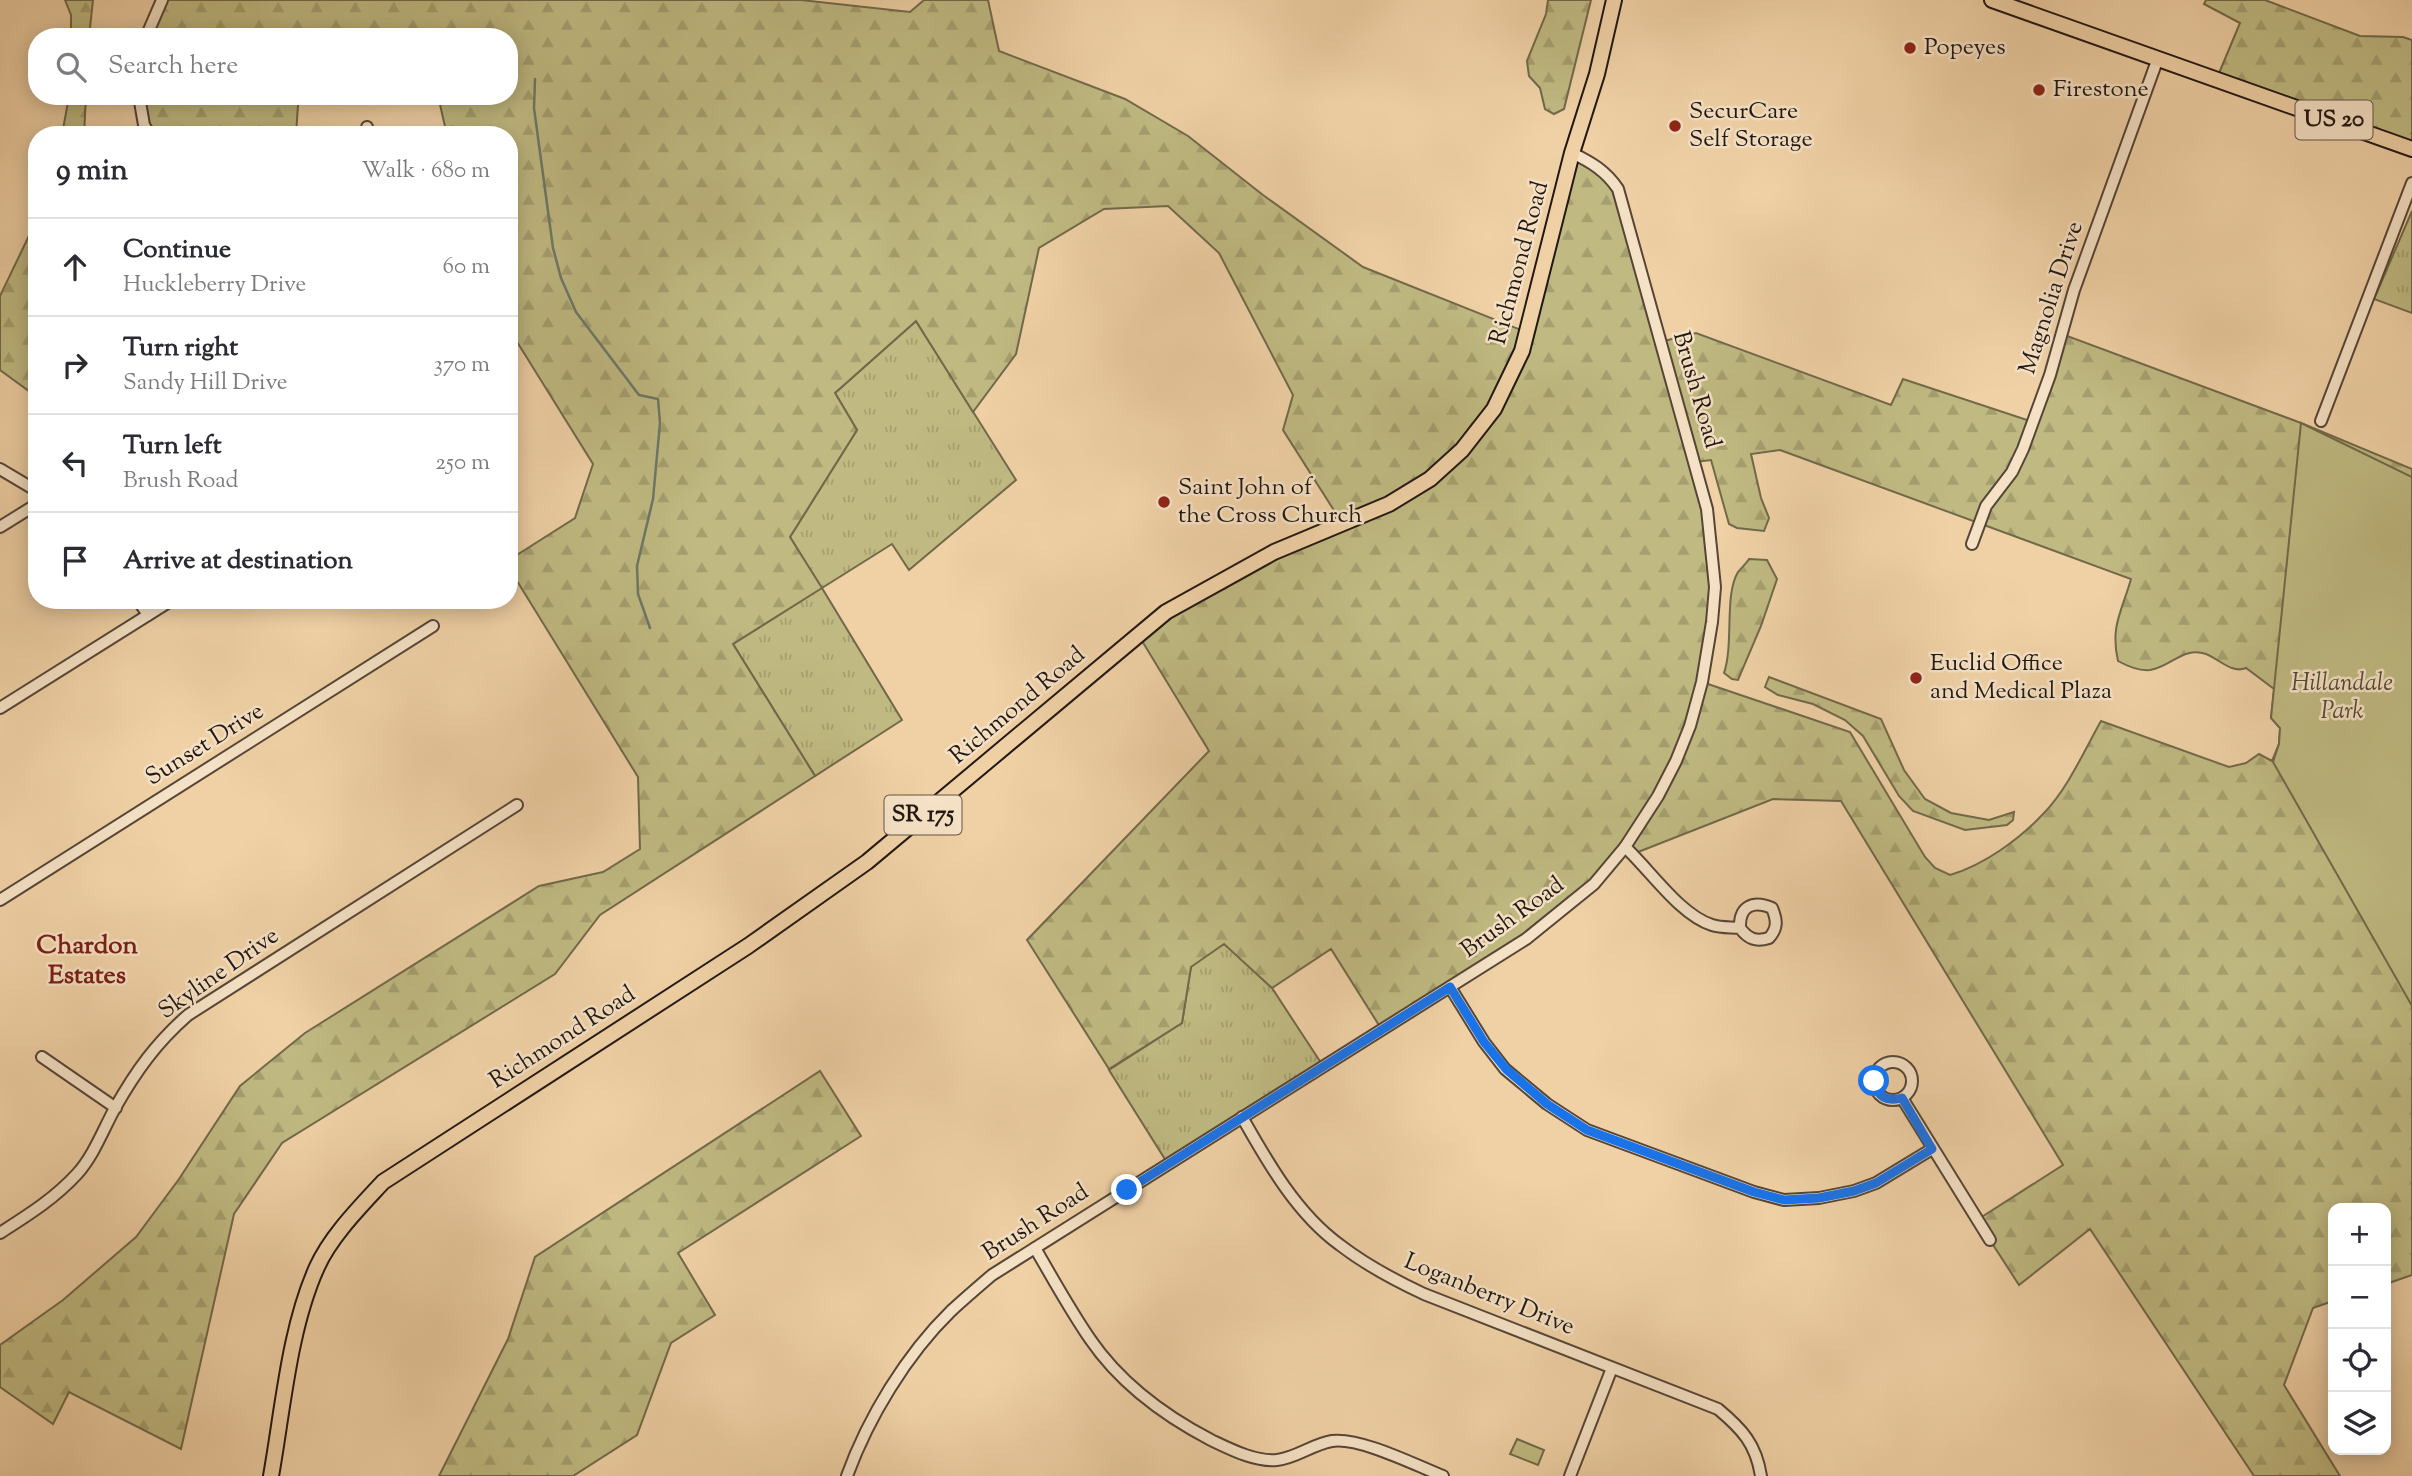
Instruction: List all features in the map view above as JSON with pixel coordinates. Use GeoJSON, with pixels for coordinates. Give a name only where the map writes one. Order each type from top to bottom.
{"type":"FeatureCollection","features":[{"type":"Feature","properties":{"kind":"main road","name":"Richmond Road"},"geometry":{"type":"LineString","coordinates":[[271,1476],[298,1321],[318,1265],[351,1217],[383,1182],[748,946],[867,862],[1166,612],[1274,552],[1389,504],[1430,479],[1462,450],[1494,410],[1522,351],[1572,153],[1597,74],[1614,0]]}},
{"type":"Feature","properties":{"kind":"main road","name":"US 20"},"geometry":{"type":"LineString","coordinates":[[1992,0],[2412,149]]}},
{"type":"Feature","properties":{"kind":"street"},"geometry":{"type":"LineString","coordinates":[[150,28],[162,0]]}},
{"type":"Feature","properties":{"kind":"street","name":"Magnolia Drive"},"geometry":{"type":"LineString","coordinates":[[1972,544],[1986,506],[2012,472],[2023,449],[2050,375],[2074,290],[2158,58]]}},
{"type":"Feature","properties":{"kind":"street"},"geometry":{"type":"LineString","coordinates":[[140,105],[145,126]]}},
{"type":"Feature","properties":{"kind":"street","name":"Brush Road"},"geometry":{"type":"LineString","coordinates":[[847,1476],[857,1447],[873,1416],[906,1365],[950,1312],[992,1275],[1526,939],[1594,884],[1625,847],[1658,796],[1690,726],[1702,682],[1715,587],[1707,509],[1618,190],[1610,178],[1592,162],[1572,153]]}},
{"type":"Feature","properties":{"kind":"street"},"geometry":{"type":"LineString","coordinates":[[2321,421],[2412,183]]}},
{"type":"Feature","properties":{"kind":"street"},"geometry":{"type":"LineString","coordinates":[[0,469],[28,486]]}},
{"type":"Feature","properties":{"kind":"street"},"geometry":{"type":"LineString","coordinates":[[0,527],[28,510]]}},
{"type":"Feature","properties":{"kind":"street"},"geometry":{"type":"LineString","coordinates":[[144,609],[148,615]]}},
{"type":"Feature","properties":{"kind":"street"},"geometry":{"type":"LineString","coordinates":[[0,708],[158,609]]}},
{"type":"Feature","properties":{"kind":"street","name":"Sunset Drive"},"geometry":{"type":"LineString","coordinates":[[0,900],[433,626]]}},
{"type":"Feature","properties":{"kind":"street","name":"Skyline Drive"},"geometry":{"type":"LineString","coordinates":[[0,1233],[48,1202],[79,1172],[144,1062],[161,1039],[188,1015],[517,805]]}},
{"type":"Feature","properties":{"kind":"street"},"geometry":{"type":"LineString","coordinates":[[1625,847],[1687,911],[1714,926],[1740,928]]}},
{"type":"Feature","properties":{"kind":"street"},"geometry":{"type":"LineString","coordinates":[[1450,987],[1484,1042],[1506,1069],[1547,1104],[1587,1130],[1754,1192],[1784,1200],[1819,1198],[1854,1191],[1876,1183],[1932,1149]]}},
{"type":"Feature","properties":{"kind":"street"},"geometry":{"type":"LineString","coordinates":[[42,1057],[116,1108]]}},
{"type":"Feature","properties":{"kind":"street"},"geometry":{"type":"LineString","coordinates":[[1902,1098],[1990,1240]]}},
{"type":"Feature","properties":{"kind":"street","name":"Loganberry Drive"},"geometry":{"type":"LineString","coordinates":[[1242,1117],[1275,1173],[1306,1213],[1337,1244],[1380,1272],[1424,1294],[1718,1409],[1742,1429],[1758,1459],[1761,1476]]}},
{"type":"Feature","properties":{"kind":"street"},"geometry":{"type":"LineString","coordinates":[[1035,1248],[1091,1341],[1121,1376],[1154,1405],[1187,1428],[1238,1452],[1277,1460],[1335,1440],[1356,1442],[1443,1476]]}},
{"type":"Feature","properties":{"kind":"street"},"geometry":{"type":"LineString","coordinates":[[1570,1476],[1612,1368]]}},
{"type":"Feature","properties":{"kind":"green space"},"geometry":{"type":"Polygon","coordinates":[[[65,0],[93,0],[90,28],[71,28],[71,15],[65,0]]]}},
{"type":"Feature","properties":{"kind":"green space"},"geometry":{"type":"Polygon","coordinates":[[[162,0],[801,0],[910,12],[924,0],[988,0],[999,51],[1125,99],[1188,136],[1263,195],[1363,267],[1526,332],[1572,153],[1610,178],[1660,342],[1696,333],[1891,405],[1903,379],[2033,422],[2062,334],[2301,423],[2412,469],[2412,1275],[2391,1282],[2391,1203],[2328,1203],[2328,1303],[2313,1308],[2284,1385],[2340,1476],[2254,1476],[2090,1229],[2019,1285],[1977,1220],[2063,1165],[1841,801],[1773,799],[1633,854],[1625,847],[1566,910],[1382,1030],[1331,949],[1272,988],[1224,944],[1191,967],[1182,1023],[1109,1069],[1027,940],[1209,751],[1139,636],[1162,617],[1342,523],[1283,430],[1293,395],[1219,253],[1168,206],[1104,209],[1039,248],[1016,354],[973,412],[916,321],[835,393],[857,430],[790,537],[822,588],[733,644],[815,776],[600,915],[555,974],[282,1143],[234,1214],[181,1449],[69,1392],[53,1424],[0,1387],[0,1345],[63,1300],[136,1237],[179,1179],[240,1086],[305,1033],[539,886],[603,872],[640,849],[638,777],[518,583],[518,554],[575,518],[593,464],[518,343],[518,126],[445,126],[440,105],[518,105],[518,28],[150,28],[162,0]],[[1780,450],[1751,454],[1761,498],[1769,518],[1764,531],[1737,528],[1729,524],[1711,460],[1695,462],[1715,587],[1702,682],[1850,732],[1925,857],[1935,868],[1950,875],[1976,865],[2001,850],[2044,813],[2068,781],[2101,721],[2229,767],[2246,763],[2259,754],[2272,761],[2279,744],[2280,728],[2271,718],[2274,689],[2246,668],[2231,668],[2198,652],[2184,655],[2150,670],[2133,668],[2118,661],[2116,628],[2131,579],[1780,450]]]}},
{"type":"Feature","properties":{"kind":"green space"},"geometry":{"type":"Polygon","coordinates":[[[1548,0],[1591,0],[1564,109],[1554,114],[1545,109],[1540,88],[1529,76],[1527,61],[1546,14],[1548,0]]]}},
{"type":"Feature","properties":{"kind":"green space"},"geometry":{"type":"Polygon","coordinates":[[[2206,0],[2265,0],[2360,36],[2403,37],[2412,40],[2412,149],[2217,78],[2240,23],[2204,4],[2206,0]]]}},
{"type":"Feature","properties":{"kind":"green space"},"geometry":{"type":"Polygon","coordinates":[[[67,105],[86,105],[84,126],[64,126],[67,105]]]}},
{"type":"Feature","properties":{"kind":"green space"},"geometry":{"type":"Polygon","coordinates":[[[142,105],[298,105],[297,126],[147,126],[142,105]]]}},
{"type":"Feature","properties":{"kind":"green space"},"geometry":{"type":"Polygon","coordinates":[[[2412,211],[2412,313],[2374,299],[2412,211]]]}},
{"type":"Feature","properties":{"kind":"green space"},"geometry":{"type":"Polygon","coordinates":[[[28,238],[28,390],[0,370],[0,296],[28,238]]]}},
{"type":"Feature","properties":{"kind":"green space"},"geometry":{"type":"Polygon","coordinates":[[[916,321],[1016,480],[909,570],[892,544],[822,588],[902,720],[815,776],[733,644],[821,588],[790,537],[857,430],[835,393],[916,321]]]}},
{"type":"Feature","properties":{"kind":"green space","name":"Hillandale Park"},"geometry":{"type":"Polygon","coordinates":[[[2301,423],[2412,477],[2412,1006],[2273,762],[2279,744],[2280,728],[2271,718],[2301,423]]]}},
{"type":"Feature","properties":{"kind":"green space"},"geometry":{"type":"Polygon","coordinates":[[[1749,559],[1767,560],[1777,579],[1738,680],[1724,673],[1731,593],[1738,572],[1749,559]]]}},
{"type":"Feature","properties":{"kind":"green space"},"geometry":{"type":"Polygon","coordinates":[[[1769,677],[1881,719],[1904,770],[1925,799],[1951,813],[1989,820],[2014,812],[2013,820],[2007,825],[1965,830],[1913,811],[1899,796],[1863,736],[1845,720],[1813,704],[1778,695],[1765,687],[1769,677]]]}},
{"type":"Feature","properties":{"kind":"green space"},"geometry":{"type":"Polygon","coordinates":[[[1224,943],[1272,988],[1323,1066],[1168,1164],[1109,1070],[1182,1023],[1191,966],[1224,943]]]}},
{"type":"Feature","properties":{"kind":"green space"},"geometry":{"type":"Polygon","coordinates":[[[820,1071],[861,1136],[678,1253],[715,1315],[671,1343],[637,1435],[573,1476],[439,1476],[508,1339],[535,1257],[820,1071]]]}},
{"type":"Feature","properties":{"kind":"green space"},"geometry":{"type":"Polygon","coordinates":[[[1517,1439],[1544,1450],[1538,1465],[1510,1454],[1517,1439]]]}},
{"type":"Feature","properties":{"kind":"waterway"},"geometry":{"type":"LineString","coordinates":[[535,79],[534,108],[553,248],[561,278],[576,312],[639,395],[658,399],[660,423],[653,499],[637,566],[638,594],[650,628]]}},
{"type":"Feature","properties":{"kind":"place","name":"Popeyes"},"geometry":{"type":"Point","coordinates":[1910,48]}},
{"type":"Feature","properties":{"kind":"place","name":"Firestone"},"geometry":{"type":"Point","coordinates":[2039,90]}},
{"type":"Feature","properties":{"kind":"place","name":"SecurCare Self Storage"},"geometry":{"type":"Point","coordinates":[1675,126]}},
{"type":"Feature","properties":{"kind":"place","name":"Saint John of the Cross Church"},"geometry":{"type":"Point","coordinates":[1164,502]}},
{"type":"Feature","properties":{"kind":"place","name":"Euclid Office and Medical Plaza"},"geometry":{"type":"Point","coordinates":[1916,678]}},
{"type":"Feature","properties":{"kind":"district","name":"Chardon Estates"},"geometry":{"type":"Point","coordinates":[87,961]}},
{"type":"Feature","properties":{"kind":"route"},"geometry":{"type":"LineString","coordinates":[[1127,1190],[1450,987],[1484,1042],[1506,1069],[1547,1104],[1587,1130],[1754,1192],[1784,1200],[1819,1198],[1854,1191],[1876,1183],[1932,1149],[1902,1098],[1884,1098],[1875,1089],[1874,1081]]}}]}
